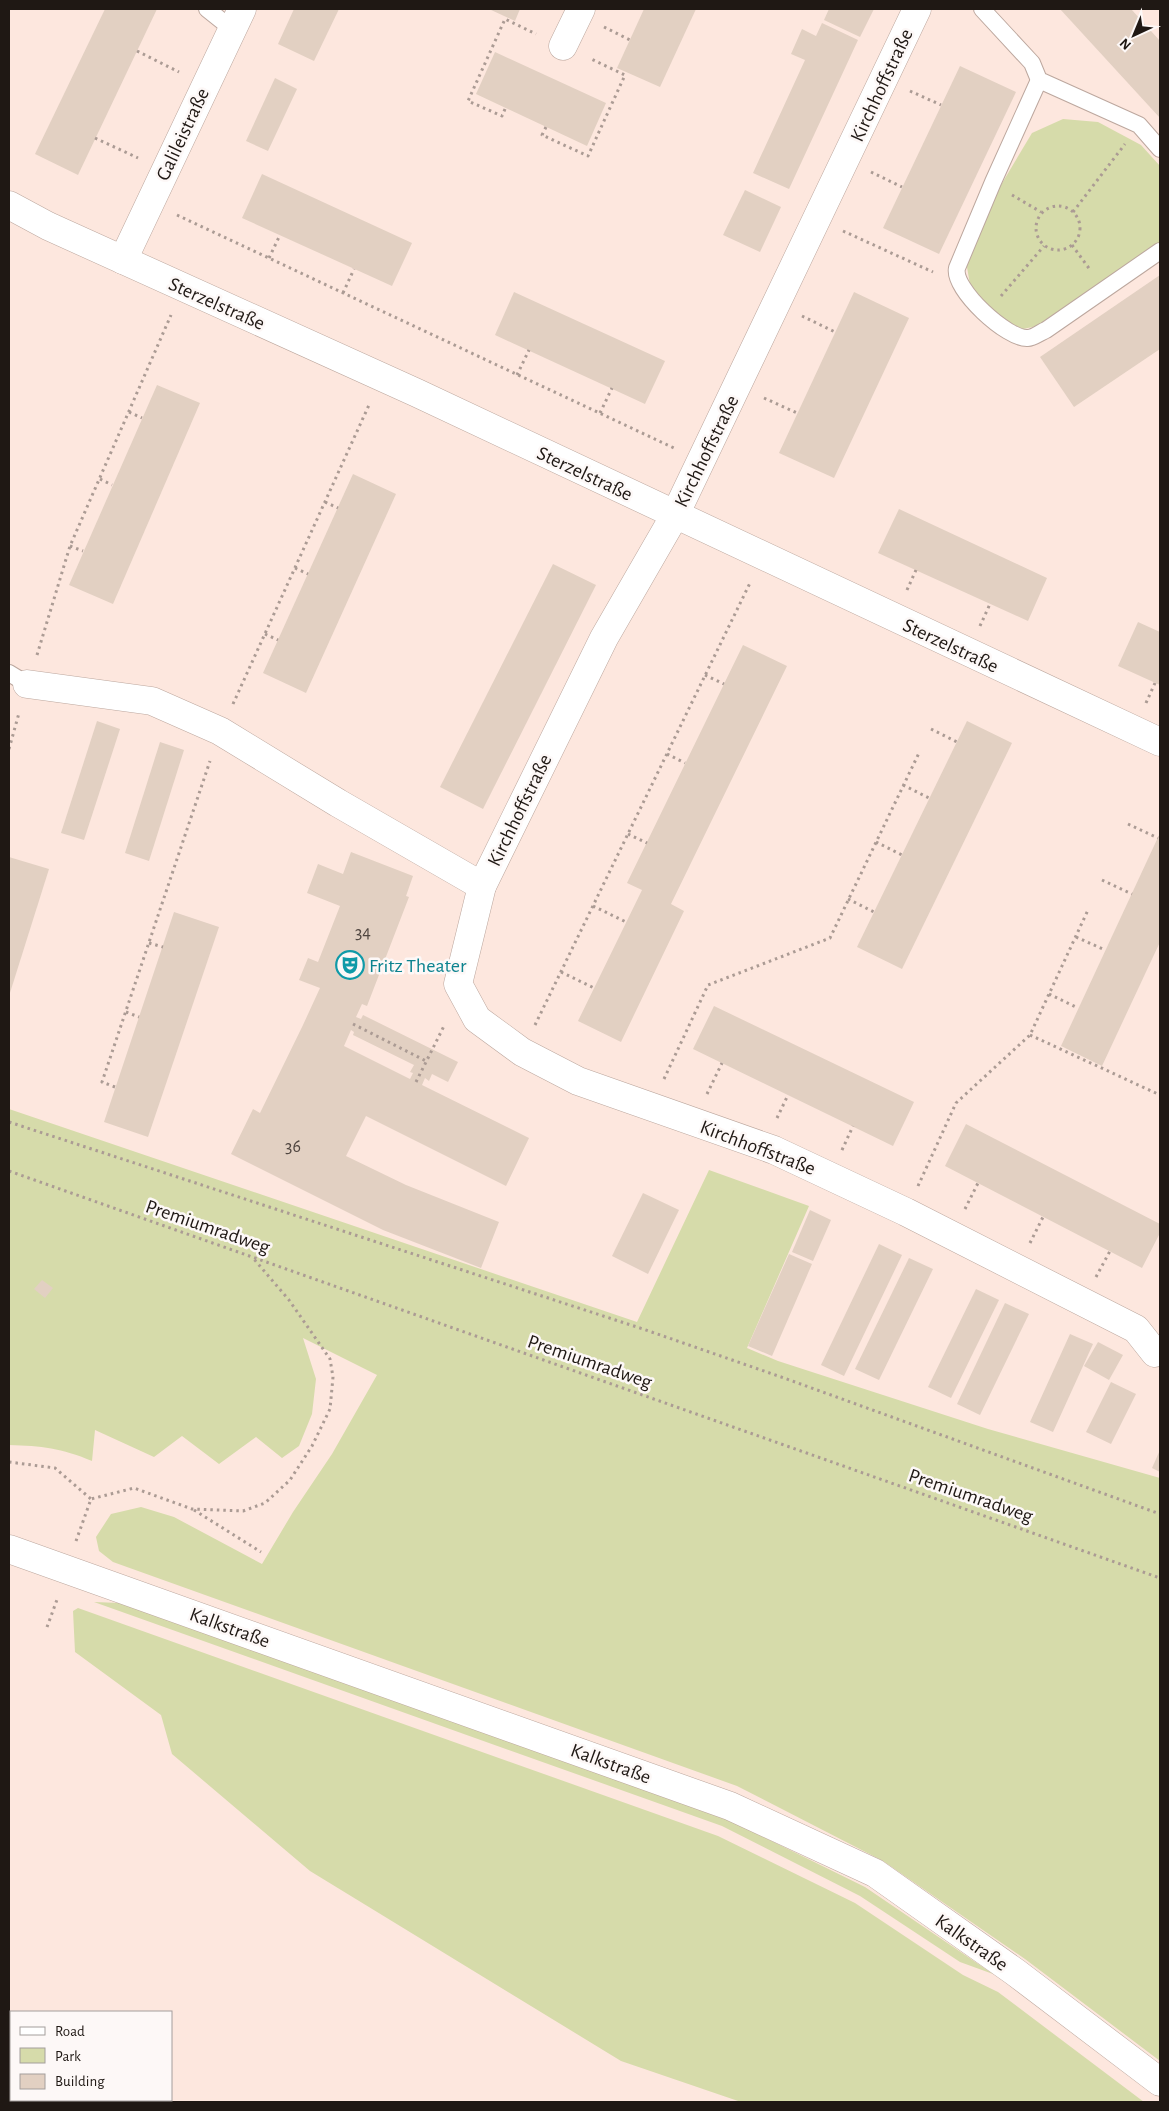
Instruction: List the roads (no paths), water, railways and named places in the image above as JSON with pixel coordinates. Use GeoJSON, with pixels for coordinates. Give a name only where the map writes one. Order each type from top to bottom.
{"type":"FeatureCollection","features":[{"type":"Feature","properties":{"kind":"street"},"geometry":{"type":"LineString","coordinates":[[563,46],[581,9]]}},
{"type":"Feature","properties":{"kind":"street","name":"Kirchhoffstraße"},"geometry":{"type":"LineString","coordinates":[[917,9],[675,516],[604,638],[482,886],[458,984],[476,1019],[522,1052],[578,1081],[774,1150],[906,1212],[1136,1328],[1155,1354]]}},
{"type":"Feature","properties":{"kind":"street","name":"Galileistraße"},"geometry":{"type":"LineString","coordinates":[[123,260],[237,19]]}},
{"type":"Feature","properties":{"kind":"street","name":"Sterzelstraße"},"geometry":{"type":"LineString","coordinates":[[9,205],[48,226],[183,289],[381,377],[1160,742]]}},
{"type":"Feature","properties":{"kind":"street","name":"Kirchhoffstraße"},"geometry":{"type":"LineString","coordinates":[[18,679],[152,700],[220,731],[338,803],[482,886]]}},
{"type":"Feature","properties":{"kind":"street","name":"Kalkstraße"},"geometry":{"type":"LineString","coordinates":[[9,1549],[67,1568],[730,1806],[875,1873],[1015,1972],[1160,2082]]}},
{"type":"Feature","properties":{"kind":"lane"},"geometry":{"type":"LineString","coordinates":[[207,9],[237,19]]}},
{"type":"Feature","properties":{"kind":"lane"},"geometry":{"type":"LineString","coordinates":[[982,9],[1032,62],[1039,80],[1139,125],[1160,148]]}},
{"type":"Feature","properties":{"kind":"lane"},"geometry":{"type":"LineString","coordinates":[[1039,80],[993,182],[956,273],[959,284],[968,296],[1012,335],[1028,338],[1046,330],[1160,251]]}},
{"type":"Feature","properties":{"kind":"place","name":"Fritz Theater"},"geometry":{"type":"Point","coordinates":[350,965]}}]}
